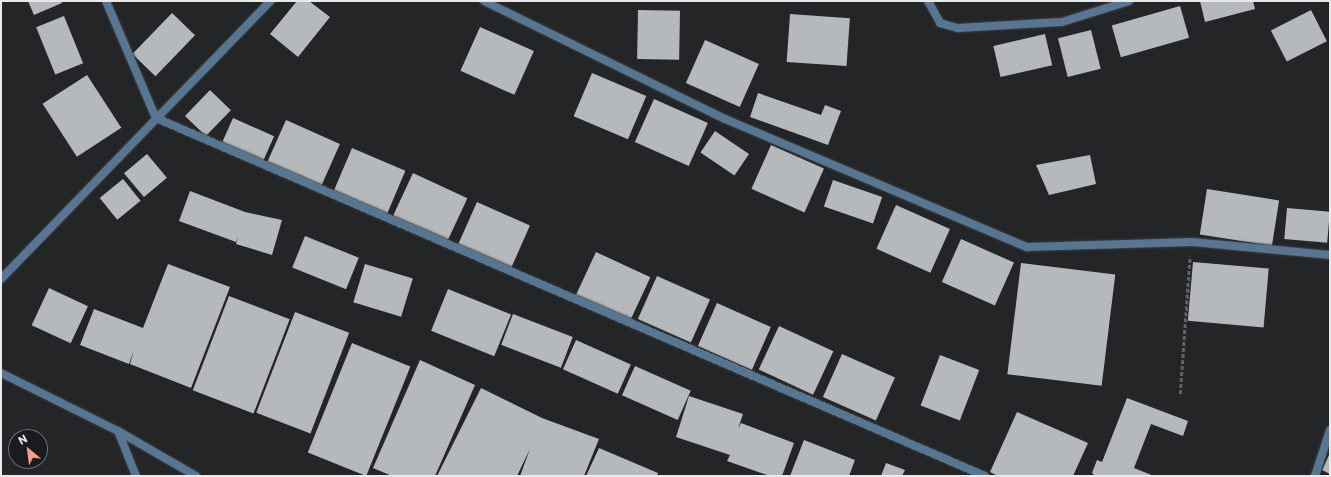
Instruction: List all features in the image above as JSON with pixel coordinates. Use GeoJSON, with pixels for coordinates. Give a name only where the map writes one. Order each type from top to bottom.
{"type":"FeatureCollection","features":[{"type":"Feature","properties":{"kind":"street"},"geometry":{"type":"LineString","coordinates":[[106,1],[156,118],[985,476]]}},
{"type":"Feature","properties":{"kind":"street"},"geometry":{"type":"LineString","coordinates":[[1,279],[270,1]]}},
{"type":"Feature","properties":{"kind":"street"},"geometry":{"type":"LineString","coordinates":[[484,1],[725,119],[1027,247],[1192,242],[1330,255]]}},
{"type":"Feature","properties":{"kind":"street"},"geometry":{"type":"LineString","coordinates":[[928,1],[940,22],[958,28],[1062,22],[1129,1]]}},
{"type":"Feature","properties":{"kind":"street"},"geometry":{"type":"LineString","coordinates":[[1,373],[118,431],[196,476]]}},
{"type":"Feature","properties":{"kind":"street"},"geometry":{"type":"LineString","coordinates":[[1315,476],[1330,430]]}},
{"type":"Feature","properties":{"kind":"street"},"geometry":{"type":"LineString","coordinates":[[118,431],[136,476]]}},
{"type":"Feature","properties":{"kind":"path"},"geometry":{"type":"LineString","coordinates":[[1180,394],[1192,242]]}},
{"type":"Feature","properties":{"kind":"building"},"geometry":{"type":"Polygon","coordinates":[[[28,1],[61,1],[62,3],[34,15],[28,1]]]}},
{"type":"Feature","properties":{"kind":"building"},"geometry":{"type":"Polygon","coordinates":[[[297,1],[309,1],[330,17],[298,57],[270,34],[297,1]]]}},
{"type":"Feature","properties":{"kind":"building"},"geometry":{"type":"Polygon","coordinates":[[[1200,1],[1253,1],[1255,9],[1205,22],[1200,1]]]}},
{"type":"Feature","properties":{"kind":"building"},"geometry":{"type":"Polygon","coordinates":[[[1180,6],[1189,38],[1121,57],[1112,26],[1180,6]]]}},
{"type":"Feature","properties":{"kind":"building"},"geometry":{"type":"Polygon","coordinates":[[[638,10],[680,11],[679,60],[637,59],[638,10]]]}},
{"type":"Feature","properties":{"kind":"building"},"geometry":{"type":"Polygon","coordinates":[[[1311,10],[1327,41],[1287,62],[1271,30],[1311,10]]]}},
{"type":"Feature","properties":{"kind":"building"},"geometry":{"type":"Polygon","coordinates":[[[172,13],[195,35],[155,76],[132,54],[172,13]]]}},
{"type":"Feature","properties":{"kind":"building"},"geometry":{"type":"Polygon","coordinates":[[[790,14],[850,18],[847,66],[787,62],[790,14]]]}},
{"type":"Feature","properties":{"kind":"building"},"geometry":{"type":"Polygon","coordinates":[[[64,16],[83,63],[55,75],[36,27],[64,16]]]}},
{"type":"Feature","properties":{"kind":"building"},"geometry":{"type":"Polygon","coordinates":[[[480,27],[534,51],[514,95],[460,71],[480,27]]]}},
{"type":"Feature","properties":{"kind":"building"},"geometry":{"type":"Polygon","coordinates":[[[1091,30],[1101,69],[1068,77],[1058,38],[1091,30]]]}},
{"type":"Feature","properties":{"kind":"building"},"geometry":{"type":"Polygon","coordinates":[[[1045,34],[1052,65],[1001,77],[993,46],[1045,34]]]}},
{"type":"Feature","properties":{"kind":"building"},"geometry":{"type":"Polygon","coordinates":[[[705,40],[759,64],[740,107],[686,83],[705,40]]]}},
{"type":"Feature","properties":{"kind":"building"},"geometry":{"type":"Polygon","coordinates":[[[592,73],[646,96],[628,139],[574,116],[592,73]]]}},
{"type":"Feature","properties":{"kind":"building"},"geometry":{"type":"Polygon","coordinates":[[[87,75],[121,128],[77,157],[43,104],[87,75]]]}},
{"type":"Feature","properties":{"kind":"building"},"geometry":{"type":"Polygon","coordinates":[[[210,90],[231,110],[206,136],[185,116],[210,90]]]}},
{"type":"Feature","properties":{"kind":"building"},"geometry":{"type":"Polygon","coordinates":[[[758,93],[821,115],[825,105],[841,111],[828,145],[750,117],[758,93]]]}},
{"type":"Feature","properties":{"kind":"building"},"geometry":{"type":"Polygon","coordinates":[[[654,99],[708,123],[689,166],[635,142],[654,99]]]}},
{"type":"Feature","properties":{"kind":"building"},"geometry":{"type":"Polygon","coordinates":[[[233,118],[274,136],[262,163],[221,144],[233,118]]]}},
{"type":"Feature","properties":{"kind":"building"},"geometry":{"type":"Polygon","coordinates":[[[286,120],[340,144],[321,187],[267,163],[286,120]]]}},
{"type":"Feature","properties":{"kind":"building"},"geometry":{"type":"Polygon","coordinates":[[[715,131],[749,154],[734,175],[700,153],[715,131]]]}},
{"type":"Feature","properties":{"kind":"building"},"geometry":{"type":"Polygon","coordinates":[[[771,145],[824,169],[804,212],[751,189],[771,145]]]}},
{"type":"Feature","properties":{"kind":"building"},"geometry":{"type":"Polygon","coordinates":[[[352,148],[405,171],[387,214],[334,191],[352,148]]]}},
{"type":"Feature","properties":{"kind":"building"},"geometry":{"type":"Polygon","coordinates":[[[147,154],[167,178],[144,197],[124,173],[147,154]]]}},
{"type":"Feature","properties":{"kind":"building"},"geometry":{"type":"Polygon","coordinates":[[[1090,155],[1096,184],[1049,195],[1036,165],[1090,155]]]}},
{"type":"Feature","properties":{"kind":"building"},"geometry":{"type":"Polygon","coordinates":[[[413,173],[467,198],[447,242],[393,217],[413,173]]]}},
{"type":"Feature","properties":{"kind":"building"},"geometry":{"type":"Polygon","coordinates":[[[123,179],[141,201],[117,220],[100,198],[123,179]]]}},
{"type":"Feature","properties":{"kind":"building"},"geometry":{"type":"Polygon","coordinates":[[[833,180],[882,197],[873,223],[824,206],[833,180]]]}},
{"type":"Feature","properties":{"kind":"building"},"geometry":{"type":"Polygon","coordinates":[[[1207,189],[1279,200],[1272,246],[1200,234],[1207,189]]]}},
{"type":"Feature","properties":{"kind":"building"},"geometry":{"type":"Polygon","coordinates":[[[190,191],[245,212],[282,220],[272,255],[236,244],[238,237],[236,242],[179,221],[190,191]]]}},
{"type":"Feature","properties":{"kind":"building"},"geometry":{"type":"Polygon","coordinates":[[[477,202],[530,226],[511,269],[458,245],[477,202]]]}},
{"type":"Feature","properties":{"kind":"building"},"geometry":{"type":"Polygon","coordinates":[[[896,205],[950,229],[930,273],[876,249],[896,205]]]}},
{"type":"Feature","properties":{"kind":"building"},"geometry":{"type":"Polygon","coordinates":[[[1287,208],[1330,212],[1327,243],[1284,239],[1287,208]]]}},
{"type":"Feature","properties":{"kind":"building"},"geometry":{"type":"Polygon","coordinates":[[[305,236],[359,258],[346,289],[292,268],[305,236]]]}},
{"type":"Feature","properties":{"kind":"building"},"geometry":{"type":"Polygon","coordinates":[[[961,239],[1014,263],[995,306],[942,282],[961,239]]]}},
{"type":"Feature","properties":{"kind":"building"},"geometry":{"type":"Polygon","coordinates":[[[596,252],[650,277],[630,321],[576,296],[596,252]]]}},
{"type":"Feature","properties":{"kind":"building"},"geometry":{"type":"Polygon","coordinates":[[[1193,262],[1269,269],[1264,327],[1188,321],[1193,262]]]}},
{"type":"Feature","properties":{"kind":"building"},"geometry":{"type":"Polygon","coordinates":[[[1021,263],[1115,275],[1102,386],[1007,374],[1021,263]]]}},
{"type":"Feature","properties":{"kind":"building"},"geometry":{"type":"Polygon","coordinates":[[[168,264],[230,287],[191,388],[130,364],[134,350],[129,364],[80,345],[94,309],[143,328],[168,264]]]}},
{"type":"Feature","properties":{"kind":"building"},"geometry":{"type":"Polygon","coordinates":[[[365,264],[413,279],[401,317],[353,302],[365,264]]]}},
{"type":"Feature","properties":{"kind":"building"},"geometry":{"type":"Polygon","coordinates":[[[657,276],[710,300],[691,343],[638,319],[657,276]]]}},
{"type":"Feature","properties":{"kind":"building"},"geometry":{"type":"Polygon","coordinates":[[[49,288],[88,306],[71,343],[32,325],[49,288]]]}},
{"type":"Feature","properties":{"kind":"building"},"geometry":{"type":"Polygon","coordinates":[[[448,289],[511,314],[494,356],[431,331],[448,289]]]}},
{"type":"Feature","properties":{"kind":"building"},"geometry":{"type":"Polygon","coordinates":[[[229,296],[290,319],[253,414],[193,390],[229,296]]]}},
{"type":"Feature","properties":{"kind":"building"},"geometry":{"type":"Polygon","coordinates":[[[717,303],[771,327],[752,370],[698,346],[717,303]]]}},
{"type":"Feature","properties":{"kind":"building"},"geometry":{"type":"Polygon","coordinates":[[[295,312],[349,333],[310,434],[256,413],[295,312]]]}},
{"type":"Feature","properties":{"kind":"building"},"geometry":{"type":"Polygon","coordinates":[[[513,314],[573,337],[561,368],[501,345],[513,314]]]}},
{"type":"Feature","properties":{"kind":"building"},"geometry":{"type":"Polygon","coordinates":[[[779,326],[833,351],[813,395],[759,370],[779,326]]]}},
{"type":"Feature","properties":{"kind":"building"},"geometry":{"type":"Polygon","coordinates":[[[576,340],[631,364],[618,394],[563,369],[576,340]]]}},
{"type":"Feature","properties":{"kind":"building"},"geometry":{"type":"Polygon","coordinates":[[[352,343],[410,367],[366,476],[308,452],[352,343]]]}},
{"type":"Feature","properties":{"kind":"building"},"geometry":{"type":"Polygon","coordinates":[[[842,354],[895,378],[876,421],[823,397],[842,354]]]}},
{"type":"Feature","properties":{"kind":"building"},"geometry":{"type":"Polygon","coordinates":[[[940,355],[979,370],[960,420],[921,405],[940,355]]]}},
{"type":"Feature","properties":{"kind":"building"},"geometry":{"type":"Polygon","coordinates":[[[420,360],[475,385],[435,476],[392,476],[373,468],[420,360]]]}},
{"type":"Feature","properties":{"kind":"building"},"geometry":{"type":"Polygon","coordinates":[[[635,366],[691,391],[678,420],[622,395],[635,366]]]}},
{"type":"Feature","properties":{"kind":"building"},"geometry":{"type":"Polygon","coordinates":[[[481,388],[542,418],[599,439],[584,476],[520,476],[530,449],[517,476],[437,476],[481,388]]]}},
{"type":"Feature","properties":{"kind":"building"},"geometry":{"type":"Polygon","coordinates":[[[689,396],[743,414],[738,429],[741,423],[794,443],[782,476],[770,476],[727,461],[730,455],[676,437],[689,396]]]}},
{"type":"Feature","properties":{"kind":"building"},"geometry":{"type":"Polygon","coordinates":[[[1127,398],[1188,421],[1183,436],[1151,424],[1134,468],[1154,476],[1095,476],[1092,473],[1097,460],[1102,462],[1127,398]]]}},
{"type":"Feature","properties":{"kind":"building"},"geometry":{"type":"Polygon","coordinates":[[[1017,412],[1088,443],[1073,476],[998,476],[990,472],[1017,412]]]}},
{"type":"Feature","properties":{"kind":"building"},"geometry":{"type":"Polygon","coordinates":[[[804,440],[855,460],[849,476],[790,476],[804,440]]]}},
{"type":"Feature","properties":{"kind":"building"},"geometry":{"type":"Polygon","coordinates":[[[599,448],[658,473],[657,476],[586,476],[599,448]]]}},
{"type":"Feature","properties":{"kind":"building"},"geometry":{"type":"Polygon","coordinates":[[[1330,453],[1330,474],[1322,470],[1330,453]]]}},
{"type":"Feature","properties":{"kind":"building"},"geometry":{"type":"Polygon","coordinates":[[[886,463],[905,470],[902,476],[881,476],[886,463]]]}}]}
